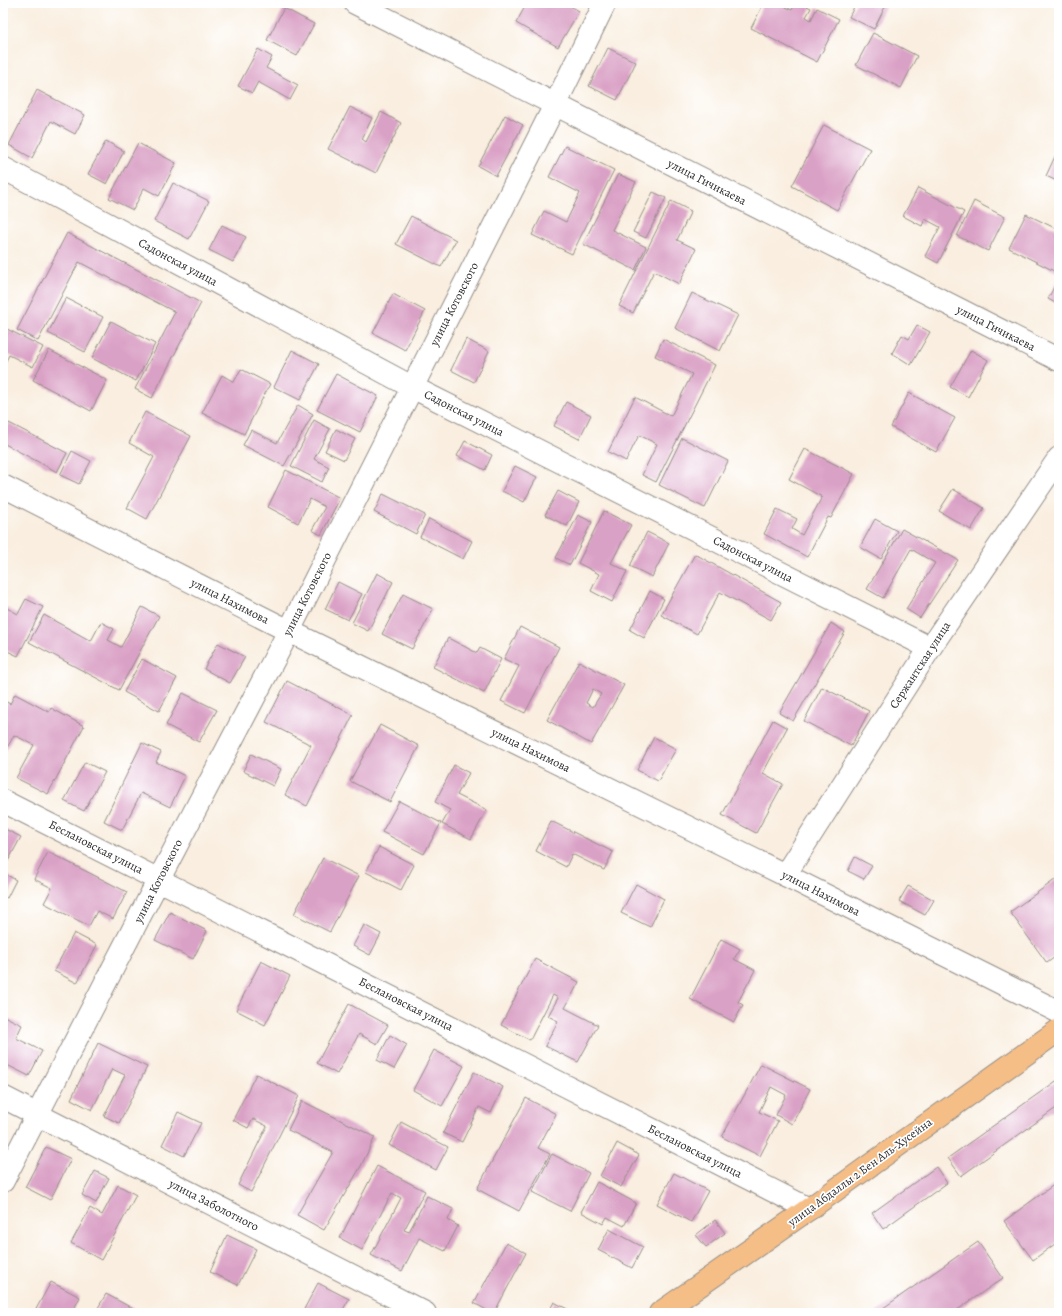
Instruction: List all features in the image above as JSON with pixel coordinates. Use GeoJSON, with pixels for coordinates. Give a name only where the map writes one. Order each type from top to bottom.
{"type":"FeatureCollection","features":[{"type":"Feature","properties":{"kind":"main road","name":"улица Абдаллы 2 Бен Аль-Хусейна"},"geometry":{"type":"LineString","coordinates":[[660,1313],[809,1209],[1059,1030]]}},
{"type":"Feature","properties":{"kind":"street","name":"улица Гичикаева"},"geometry":{"type":"LineString","coordinates":[[355,3],[1059,360]]}},
{"type":"Feature","properties":{"kind":"street","name":"улица Котовского"},"geometry":{"type":"LineString","coordinates":[[3,1181],[158,879],[289,631],[605,3]]}},
{"type":"Feature","properties":{"kind":"street","name":"Садонская улица"},"geometry":{"type":"LineString","coordinates":[[3,168],[412,387],[930,648]]}},
{"type":"Feature","properties":{"kind":"street","name":"Сержантская улица"},"geometry":{"type":"LineString","coordinates":[[785,875],[930,648],[1059,458]]}},
{"type":"Feature","properties":{"kind":"street","name":"улица Нахимова"},"geometry":{"type":"LineString","coordinates":[[3,486],[289,631],[785,875],[1059,1012]]}},
{"type":"Feature","properties":{"kind":"street","name":"Беслановская улица"},"geometry":{"type":"LineString","coordinates":[[3,800],[809,1209]]}},
{"type":"Feature","properties":{"kind":"street","name":"улица Заболотного"},"geometry":{"type":"LineString","coordinates":[[3,1097],[425,1313]]}},
{"type":"Feature","properties":{"kind":"building"},"geometry":{"type":"Polygon","coordinates":[[[527,3],[565,3],[579,11],[558,47],[516,23],[527,3]]]}},
{"type":"Feature","properties":{"kind":"building"},"geometry":{"type":"Polygon","coordinates":[[[764,3],[788,3],[786,7],[792,10],[795,3],[800,3],[811,8],[806,17],[811,20],[817,8],[839,19],[817,62],[751,28],[764,3]]]}},
{"type":"Feature","properties":{"kind":"building"},"geometry":{"type":"Polygon","coordinates":[[[856,3],[887,3],[874,29],[849,17],[856,3]]]}},
{"type":"Feature","properties":{"kind":"building"},"geometry":{"type":"Polygon","coordinates":[[[284,8],[314,24],[297,56],[267,40],[284,8]]]}},
{"type":"Feature","properties":{"kind":"building"},"geometry":{"type":"Polygon","coordinates":[[[873,33],[917,56],[901,88],[856,65],[873,33]]]}},
{"type":"Feature","properties":{"kind":"building"},"geometry":{"type":"Polygon","coordinates":[[[608,48],[636,62],[617,100],[589,86],[608,48]]]}},
{"type":"Feature","properties":{"kind":"building"},"geometry":{"type":"Polygon","coordinates":[[[258,49],[272,57],[266,68],[298,85],[290,100],[258,82],[252,93],[238,86],[258,49]]]}},
{"type":"Feature","properties":{"kind":"building"},"geometry":{"type":"Polygon","coordinates":[[[37,90],[85,115],[75,134],[51,121],[32,158],[9,145],[37,90]]]}},
{"type":"Feature","properties":{"kind":"building"},"geometry":{"type":"Polygon","coordinates":[[[350,107],[372,118],[362,139],[366,142],[381,112],[401,123],[376,173],[328,149],[350,107]]]}},
{"type":"Feature","properties":{"kind":"building"},"geometry":{"type":"Polygon","coordinates":[[[505,115],[523,125],[496,176],[478,166],[505,115]]]}},
{"type":"Feature","properties":{"kind":"building"},"geometry":{"type":"Polygon","coordinates":[[[824,125],[870,149],[837,210],[792,186],[824,125]]]}},
{"type":"Feature","properties":{"kind":"building"},"geometry":{"type":"Polygon","coordinates":[[[106,141],[124,151],[107,184],[88,174],[106,141]]]}},
{"type":"Feature","properties":{"kind":"building"},"geometry":{"type":"Polygon","coordinates":[[[138,143],[176,163],[159,196],[144,188],[133,210],[109,198],[138,143]]]}},
{"type":"Feature","properties":{"kind":"building"},"geometry":{"type":"Polygon","coordinates":[[[565,146],[614,170],[572,254],[532,235],[544,211],[566,222],[580,193],[549,177],[565,146]]]}},
{"type":"Feature","properties":{"kind":"building"},"geometry":{"type":"Polygon","coordinates":[[[1057,152],[1059,153],[1059,182],[1046,176],[1057,152]]]}},
{"type":"Feature","properties":{"kind":"building"},"geometry":{"type":"Polygon","coordinates":[[[618,174],[636,182],[612,230],[646,247],[635,270],[583,244],[618,174]]]}},
{"type":"Feature","properties":{"kind":"building"},"geometry":{"type":"Polygon","coordinates":[[[173,183],[209,201],[189,239],[154,221],[173,183]]]}},
{"type":"Feature","properties":{"kind":"building"},"geometry":{"type":"Polygon","coordinates":[[[918,188],[964,212],[938,263],[925,256],[940,227],[925,219],[922,226],[903,216],[918,188]]]}},
{"type":"Feature","properties":{"kind":"building"},"geometry":{"type":"Polygon","coordinates":[[[653,192],[666,198],[646,238],[633,232],[653,192]]]}},
{"type":"Feature","properties":{"kind":"building"},"geometry":{"type":"Polygon","coordinates":[[[671,201],[691,211],[677,240],[696,249],[679,284],[654,271],[633,313],[619,306],[671,201]]]}},
{"type":"Feature","properties":{"kind":"building"},"geometry":{"type":"Polygon","coordinates":[[[974,201],[1005,217],[988,251],[957,236],[974,201]]]}},
{"type":"Feature","properties":{"kind":"building"},"geometry":{"type":"Polygon","coordinates":[[[1026,214],[1059,230],[1059,265],[1056,272],[1009,248],[1026,214]]]}},
{"type":"Feature","properties":{"kind":"building"},"geometry":{"type":"Polygon","coordinates":[[[411,216],[456,240],[441,267],[396,244],[411,216]]]}},
{"type":"Feature","properties":{"kind":"building"},"geometry":{"type":"Polygon","coordinates":[[[222,225],[246,237],[233,262],[209,250],[222,225]]]}},
{"type":"Feature","properties":{"kind":"building"},"geometry":{"type":"Polygon","coordinates":[[[67,233],[201,303],[152,398],[135,389],[175,312],[79,262],[38,341],[17,330],[67,233]]]}},
{"type":"Feature","properties":{"kind":"building"},"geometry":{"type":"Polygon","coordinates":[[[1059,277],[1059,305],[1048,299],[1059,277]]]}},
{"type":"Feature","properties":{"kind":"building"},"geometry":{"type":"Polygon","coordinates":[[[692,293],[738,315],[720,351],[675,328],[692,293]]]}},
{"type":"Feature","properties":{"kind":"building"},"geometry":{"type":"Polygon","coordinates":[[[393,294],[425,311],[405,350],[373,333],[393,294]]]}},
{"type":"Feature","properties":{"kind":"building"},"geometry":{"type":"Polygon","coordinates":[[[66,298],[103,317],[85,352],[48,333],[66,298]]]}},
{"type":"Feature","properties":{"kind":"building"},"geometry":{"type":"Polygon","coordinates":[[[111,321],[155,344],[136,381],[92,358],[111,321]]]}},
{"type":"Feature","properties":{"kind":"building"},"geometry":{"type":"Polygon","coordinates":[[[917,325],[930,332],[911,365],[892,353],[902,335],[909,339],[917,325]]]}},
{"type":"Feature","properties":{"kind":"building"},"geometry":{"type":"Polygon","coordinates":[[[3,327],[43,347],[33,367],[9,355],[4,365],[3,364],[3,327]]]}},
{"type":"Feature","properties":{"kind":"building"},"geometry":{"type":"Polygon","coordinates":[[[466,339],[489,351],[474,382],[451,370],[466,339]]]}},
{"type":"Feature","properties":{"kind":"building"},"geometry":{"type":"Polygon","coordinates":[[[663,339],[715,365],[656,482],[642,475],[657,444],[639,435],[626,461],[608,452],[635,397],[671,416],[692,374],[655,356],[663,339]]]}},
{"type":"Feature","properties":{"kind":"building"},"geometry":{"type":"Polygon","coordinates":[[[49,350],[107,380],[91,411],[33,380],[49,350]]]}},
{"type":"Feature","properties":{"kind":"building"},"geometry":{"type":"Polygon","coordinates":[[[292,350],[319,364],[300,400],[274,387],[292,350]]]}},
{"type":"Feature","properties":{"kind":"building"},"geometry":{"type":"Polygon","coordinates":[[[971,350],[988,360],[968,397],[950,387],[971,350]]]}},
{"type":"Feature","properties":{"kind":"building"},"geometry":{"type":"Polygon","coordinates":[[[241,369],[270,384],[244,434],[202,413],[222,375],[234,382],[241,369]]]}},
{"type":"Feature","properties":{"kind":"building"},"geometry":{"type":"Polygon","coordinates":[[[336,374],[378,396],[360,432],[317,410],[336,374]]]}},
{"type":"Feature","properties":{"kind":"building"},"geometry":{"type":"Polygon","coordinates":[[[909,393],[955,418],[936,452],[891,427],[909,393]]]}},
{"type":"Feature","properties":{"kind":"building"},"geometry":{"type":"Polygon","coordinates":[[[566,402],[591,415],[579,439],[554,426],[566,402]]]}},
{"type":"Feature","properties":{"kind":"building"},"geometry":{"type":"Polygon","coordinates":[[[298,405],[313,414],[284,466],[243,445],[251,430],[277,443],[298,405]]]}},
{"type":"Feature","properties":{"kind":"building"},"geometry":{"type":"Polygon","coordinates":[[[145,412],[191,436],[147,519],[127,508],[154,457],[129,443],[145,412]]]}},
{"type":"Feature","properties":{"kind":"building"},"geometry":{"type":"Polygon","coordinates":[[[314,420],[330,429],[314,459],[329,467],[322,482],[291,466],[314,420]]]}},
{"type":"Feature","properties":{"kind":"building"},"geometry":{"type":"Polygon","coordinates":[[[9,423],[67,453],[57,472],[3,443],[3,434],[9,423]]]}},
{"type":"Feature","properties":{"kind":"building"},"geometry":{"type":"Polygon","coordinates":[[[336,429],[355,439],[344,460],[325,451],[336,429]]]}},
{"type":"Feature","properties":{"kind":"building"},"geometry":{"type":"Polygon","coordinates":[[[682,438],[728,461],[705,508],[659,485],[682,438]]]}},
{"type":"Feature","properties":{"kind":"building"},"geometry":{"type":"Polygon","coordinates":[[[465,441],[492,455],[485,470],[457,456],[465,441]]]}},
{"type":"Feature","properties":{"kind":"building"},"geometry":{"type":"Polygon","coordinates":[[[805,449],[854,474],[831,518],[828,517],[807,557],[764,534],[777,509],[797,519],[792,529],[802,535],[822,497],[789,479],[805,449]]]}},
{"type":"Feature","properties":{"kind":"building"},"geometry":{"type":"Polygon","coordinates":[[[72,451],[91,461],[79,484],[60,475],[72,451]]]}},
{"type":"Feature","properties":{"kind":"building"},"geometry":{"type":"Polygon","coordinates":[[[515,466],[537,477],[524,502],[502,491],[515,466]]]}},
{"type":"Feature","properties":{"kind":"building"},"geometry":{"type":"Polygon","coordinates":[[[286,470],[340,498],[321,535],[312,530],[325,507],[310,499],[298,523],[268,507],[286,470]]]}},
{"type":"Feature","properties":{"kind":"building"},"geometry":{"type":"Polygon","coordinates":[[[953,489],[984,508],[971,530],[939,511],[953,489]]]}},
{"type":"Feature","properties":{"kind":"building"},"geometry":{"type":"Polygon","coordinates":[[[558,491],[579,502],[567,526],[545,515],[558,491]]]}},
{"type":"Feature","properties":{"kind":"building"},"geometry":{"type":"Polygon","coordinates":[[[383,494],[425,515],[416,534],[374,512],[383,494]]]}},
{"type":"Feature","properties":{"kind":"building"},"geometry":{"type":"Polygon","coordinates":[[[604,511],[631,525],[611,563],[627,571],[612,602],[591,591],[599,574],[578,563],[604,511]]]}},
{"type":"Feature","properties":{"kind":"building"},"geometry":{"type":"Polygon","coordinates":[[[578,515],[592,522],[570,565],[556,558],[578,515]]]}},
{"type":"Feature","properties":{"kind":"building"},"geometry":{"type":"Polygon","coordinates":[[[429,519],[472,541],[463,559],[420,537],[429,519]]]}},
{"type":"Feature","properties":{"kind":"building"},"geometry":{"type":"Polygon","coordinates":[[[875,519],[897,531],[881,559],[860,547],[875,519]]]}},
{"type":"Feature","properties":{"kind":"building"},"geometry":{"type":"Polygon","coordinates":[[[902,529],[958,560],[920,618],[906,609],[935,563],[911,549],[883,598],[867,589],[902,529]]]}},
{"type":"Feature","properties":{"kind":"building"},"geometry":{"type":"Polygon","coordinates":[[[647,532],[669,543],[652,577],[630,566],[647,532]]]}},
{"type":"Feature","properties":{"kind":"building"},"geometry":{"type":"Polygon","coordinates":[[[695,554],[781,602],[771,620],[720,592],[697,634],[661,615],[695,554]]]}},
{"type":"Feature","properties":{"kind":"building"},"geometry":{"type":"Polygon","coordinates":[[[377,573],[393,582],[368,631],[352,623],[377,573]]]}},
{"type":"Feature","properties":{"kind":"building"},"geometry":{"type":"Polygon","coordinates":[[[338,582],[362,594],[348,620],[325,609],[338,582]]]}},
{"type":"Feature","properties":{"kind":"building"},"geometry":{"type":"Polygon","coordinates":[[[650,591],[664,599],[644,638],[630,630],[650,591]]]}},
{"type":"Feature","properties":{"kind":"building"},"geometry":{"type":"Polygon","coordinates":[[[403,594],[433,609],[412,649],[382,634],[403,594]]]}},
{"type":"Feature","properties":{"kind":"building"},"geometry":{"type":"Polygon","coordinates":[[[26,599],[43,607],[18,656],[3,649],[3,606],[18,614],[26,599]]]}},
{"type":"Feature","properties":{"kind":"building"},"geometry":{"type":"Polygon","coordinates":[[[142,607],[159,616],[119,690],[29,642],[44,615],[91,641],[101,622],[114,629],[108,640],[121,647],[142,607]]]}},
{"type":"Feature","properties":{"kind":"building"},"geometry":{"type":"Polygon","coordinates":[[[831,623],[845,632],[793,721],[779,713],[831,623]]]}},
{"type":"Feature","properties":{"kind":"building"},"geometry":{"type":"Polygon","coordinates":[[[520,627],[559,647],[525,713],[501,701],[519,666],[504,659],[520,627]]]}},
{"type":"Feature","properties":{"kind":"building"},"geometry":{"type":"Polygon","coordinates":[[[448,638],[477,653],[480,648],[501,659],[484,693],[433,667],[448,638]]]}},
{"type":"Feature","properties":{"kind":"building"},"geometry":{"type":"Polygon","coordinates":[[[218,643],[245,657],[230,683],[204,669],[218,643]]]}},
{"type":"Feature","properties":{"kind":"building"},"geometry":{"type":"Polygon","coordinates":[[[142,659],[177,678],[159,711],[124,692],[142,659]]]}},
{"type":"Feature","properties":{"kind":"building"},"geometry":{"type":"Polygon","coordinates":[[[579,661],[624,685],[591,744],[547,720],[579,661]],[[593,689],[586,703],[593,707],[601,694],[593,689]]]}},
{"type":"Feature","properties":{"kind":"building"},"geometry":{"type":"Polygon","coordinates":[[[287,681],[353,715],[307,806],[285,795],[311,745],[266,722],[287,681]]]}},
{"type":"Feature","properties":{"kind":"building"},"geometry":{"type":"Polygon","coordinates":[[[822,687],[869,711],[851,746],[804,721],[822,687]]]}},
{"type":"Feature","properties":{"kind":"building"},"geometry":{"type":"Polygon","coordinates":[[[183,693],[217,710],[199,742],[166,725],[183,693]]]}},
{"type":"Feature","properties":{"kind":"building"},"geometry":{"type":"Polygon","coordinates":[[[15,694],[49,712],[51,708],[84,726],[48,794],[16,778],[34,745],[14,735],[3,756],[3,700],[10,704],[15,694]]]}},
{"type":"Feature","properties":{"kind":"building"},"geometry":{"type":"Polygon","coordinates":[[[1059,694],[1059,703],[1055,701],[1059,694]]]}},
{"type":"Feature","properties":{"kind":"building"},"geometry":{"type":"Polygon","coordinates":[[[773,720],[787,728],[763,773],[783,784],[756,833],[722,815],[773,720]]]}},
{"type":"Feature","properties":{"kind":"building"},"geometry":{"type":"Polygon","coordinates":[[[380,725],[419,746],[390,802],[350,781],[380,725]]]}},
{"type":"Feature","properties":{"kind":"building"},"geometry":{"type":"Polygon","coordinates":[[[654,737],[676,749],[658,781],[637,770],[654,737]]]}},
{"type":"Feature","properties":{"kind":"building"},"geometry":{"type":"Polygon","coordinates":[[[142,743],[161,752],[156,762],[185,776],[170,807],[141,793],[122,830],[104,821],[142,743]]]}},
{"type":"Feature","properties":{"kind":"building"},"geometry":{"type":"Polygon","coordinates":[[[251,754],[281,769],[273,786],[243,771],[251,754]]]}},
{"type":"Feature","properties":{"kind":"building"},"geometry":{"type":"Polygon","coordinates":[[[85,762],[105,772],[84,811],[64,801],[85,762]]]}},
{"type":"Feature","properties":{"kind":"building"},"geometry":{"type":"Polygon","coordinates":[[[454,765],[469,773],[457,795],[487,810],[471,839],[442,824],[450,810],[435,802],[454,765]]]}},
{"type":"Feature","properties":{"kind":"building"},"geometry":{"type":"Polygon","coordinates":[[[399,801],[441,823],[424,854],[382,832],[399,801]]]}},
{"type":"Feature","properties":{"kind":"building"},"geometry":{"type":"Polygon","coordinates":[[[551,821],[613,852],[604,870],[572,854],[566,867],[536,851],[551,821]]]}},
{"type":"Feature","properties":{"kind":"building"},"geometry":{"type":"Polygon","coordinates":[[[3,828],[21,837],[8,861],[3,858],[3,828]]]}},
{"type":"Feature","properties":{"kind":"building"},"geometry":{"type":"Polygon","coordinates":[[[379,847],[414,865],[401,890],[366,872],[379,847]]]}},
{"type":"Feature","properties":{"kind":"building"},"geometry":{"type":"Polygon","coordinates":[[[48,852],[127,892],[113,919],[97,911],[89,926],[44,903],[52,888],[34,879],[48,852]]]}},
{"type":"Feature","properties":{"kind":"building"},"geometry":{"type":"Polygon","coordinates":[[[855,857],[872,866],[864,879],[848,871],[855,857]]]}},
{"type":"Feature","properties":{"kind":"building"},"geometry":{"type":"Polygon","coordinates":[[[323,858],[359,876],[330,932],[294,914],[323,858]]]}},
{"type":"Feature","properties":{"kind":"building"},"geometry":{"type":"Polygon","coordinates":[[[3,873],[16,880],[7,898],[3,896],[3,873]]]}},
{"type":"Feature","properties":{"kind":"building"},"geometry":{"type":"Polygon","coordinates":[[[1059,877],[1059,954],[1047,963],[1010,912],[1059,877]]]}},
{"type":"Feature","properties":{"kind":"building"},"geometry":{"type":"Polygon","coordinates":[[[636,884],[664,899],[650,927],[621,913],[636,884]]]}},
{"type":"Feature","properties":{"kind":"building"},"geometry":{"type":"Polygon","coordinates":[[[908,886],[934,900],[925,915],[899,901],[908,886]]]}},
{"type":"Feature","properties":{"kind":"building"},"geometry":{"type":"Polygon","coordinates":[[[170,912],[207,931],[193,959],[155,940],[170,912]]]}},
{"type":"Feature","properties":{"kind":"building"},"geometry":{"type":"Polygon","coordinates":[[[364,925],[381,934],[370,955],[353,946],[364,925]]]}},
{"type":"Feature","properties":{"kind":"building"},"geometry":{"type":"Polygon","coordinates":[[[74,933],[97,945],[77,983],[54,971],[74,933]]]}},
{"type":"Feature","properties":{"kind":"building"},"geometry":{"type":"Polygon","coordinates":[[[721,939],[740,949],[734,959],[755,970],[738,1002],[743,1005],[734,1022],[690,999],[721,939]]]}},
{"type":"Feature","properties":{"kind":"building"},"geometry":{"type":"Polygon","coordinates":[[[535,959],[579,982],[565,1008],[598,1025],[578,1062],[545,1046],[558,1021],[548,1016],[558,998],[553,995],[530,1040],[501,1025],[535,959]]]}},
{"type":"Feature","properties":{"kind":"building"},"geometry":{"type":"Polygon","coordinates":[[[261,961],[290,976],[265,1025],[236,1010],[261,961]]]}},
{"type":"Feature","properties":{"kind":"building"},"geometry":{"type":"Polygon","coordinates":[[[349,1004],[388,1025],[377,1044],[359,1034],[337,1074],[317,1063],[349,1004]]]}},
{"type":"Feature","properties":{"kind":"building"},"geometry":{"type":"Polygon","coordinates":[[[4,1016],[22,1025],[16,1038],[42,1051],[29,1076],[3,1063],[4,1016]]]}},
{"type":"Feature","properties":{"kind":"building"},"geometry":{"type":"Polygon","coordinates":[[[390,1035],[407,1045],[394,1069],[377,1060],[390,1035]]]}},
{"type":"Feature","properties":{"kind":"building"},"geometry":{"type":"Polygon","coordinates":[[[98,1043],[147,1067],[119,1123],[104,1116],[125,1075],[112,1069],[92,1110],[71,1099],[98,1043]]]}},
{"type":"Feature","properties":{"kind":"building"},"geometry":{"type":"Polygon","coordinates":[[[434,1050],[464,1066],[442,1106],[413,1090],[434,1050]]]}},
{"type":"Feature","properties":{"kind":"building"},"geometry":{"type":"Polygon","coordinates":[[[761,1064],[810,1089],[792,1124],[776,1115],[786,1095],[771,1087],[759,1112],[778,1121],[760,1156],[722,1137],[761,1064]]]}},
{"type":"Feature","properties":{"kind":"building"},"geometry":{"type":"Polygon","coordinates":[[[474,1072],[503,1087],[491,1113],[479,1107],[462,1142],[443,1133],[474,1072]]]}},
{"type":"Feature","properties":{"kind":"building"},"geometry":{"type":"Polygon","coordinates":[[[256,1074],[299,1096],[251,1192],[238,1185],[267,1126],[253,1119],[248,1128],[233,1120],[256,1074]]]}},
{"type":"Feature","properties":{"kind":"building"},"geometry":{"type":"Polygon","coordinates":[[[1059,1079],[1059,1106],[961,1176],[948,1158],[1059,1079]]]}},
{"type":"Feature","properties":{"kind":"building"},"geometry":{"type":"Polygon","coordinates":[[[526,1098],[556,1114],[538,1148],[550,1154],[519,1211],[477,1189],[526,1098]]]}},
{"type":"Feature","properties":{"kind":"building"},"geometry":{"type":"Polygon","coordinates":[[[302,1101],[375,1137],[361,1166],[324,1230],[297,1215],[333,1152],[288,1130],[302,1101]]]}},
{"type":"Feature","properties":{"kind":"building"},"geometry":{"type":"Polygon","coordinates":[[[178,1112],[201,1123],[184,1156],[162,1145],[178,1112]]]}},
{"type":"Feature","properties":{"kind":"building"},"geometry":{"type":"Polygon","coordinates":[[[401,1122],[448,1147],[436,1170],[389,1145],[401,1122]]]}},
{"type":"Feature","properties":{"kind":"building"},"geometry":{"type":"Polygon","coordinates":[[[617,1143],[639,1155],[621,1187],[600,1176],[617,1143]]]}},
{"type":"Feature","properties":{"kind":"building"},"geometry":{"type":"Polygon","coordinates":[[[46,1147],[71,1159],[50,1200],[25,1187],[46,1147]]]}},
{"type":"Feature","properties":{"kind":"building"},"geometry":{"type":"Polygon","coordinates":[[[552,1154],[589,1173],[570,1211],[532,1192],[552,1154]]]}},
{"type":"Feature","properties":{"kind":"building"},"geometry":{"type":"Polygon","coordinates":[[[377,1166],[425,1191],[404,1230],[409,1232],[427,1196],[453,1209],[448,1220],[458,1226],[445,1251],[419,1238],[402,1271],[371,1255],[401,1198],[392,1193],[362,1250],[340,1238],[377,1166]]]}},
{"type":"Feature","properties":{"kind":"building"},"geometry":{"type":"Polygon","coordinates":[[[936,1167],[947,1183],[883,1229],[872,1213],[936,1167]]]}},
{"type":"Feature","properties":{"kind":"building"},"geometry":{"type":"Polygon","coordinates":[[[95,1171],[109,1178],[96,1203],[82,1195],[95,1171]]]}},
{"type":"Feature","properties":{"kind":"building"},"geometry":{"type":"Polygon","coordinates":[[[674,1173],[708,1191],[691,1222],[657,1204],[674,1173]]]}},
{"type":"Feature","properties":{"kind":"building"},"geometry":{"type":"Polygon","coordinates":[[[1059,1181],[1059,1241],[1033,1260],[1004,1221],[1059,1181]]]}},
{"type":"Feature","properties":{"kind":"building"},"geometry":{"type":"Polygon","coordinates":[[[597,1182],[636,1203],[624,1226],[607,1217],[603,1224],[581,1212],[597,1182]]]}},
{"type":"Feature","properties":{"kind":"building"},"geometry":{"type":"Polygon","coordinates":[[[118,1185],[136,1195],[101,1260],[71,1243],[90,1208],[102,1215],[118,1185]]]}},
{"type":"Feature","properties":{"kind":"building"},"geometry":{"type":"Polygon","coordinates":[[[715,1220],[725,1233],[706,1247],[696,1235],[715,1220]]]}},
{"type":"Feature","properties":{"kind":"building"},"geometry":{"type":"Polygon","coordinates":[[[609,1229],[643,1247],[632,1268],[598,1250],[609,1229]]]}},
{"type":"Feature","properties":{"kind":"building"},"geometry":{"type":"Polygon","coordinates":[[[227,1235],[256,1249],[238,1285],[210,1272],[227,1235]]]}},
{"type":"Feature","properties":{"kind":"building"},"geometry":{"type":"Polygon","coordinates":[[[978,1242],[1003,1278],[953,1313],[876,1313],[978,1242]]]}},
{"type":"Feature","properties":{"kind":"building"},"geometry":{"type":"Polygon","coordinates":[[[506,1243],[526,1253],[494,1313],[492,1313],[474,1303],[506,1243]]]}},
{"type":"Feature","properties":{"kind":"building"},"geometry":{"type":"Polygon","coordinates":[[[51,1282],[80,1297],[72,1313],[40,1313],[35,1311],[51,1282]]]}},
{"type":"Feature","properties":{"kind":"building"},"geometry":{"type":"Polygon","coordinates":[[[318,1283],[349,1299],[341,1313],[302,1313],[318,1283]]]}},
{"type":"Feature","properties":{"kind":"building"},"geometry":{"type":"Polygon","coordinates":[[[106,1294],[141,1313],[95,1313],[106,1294]]]}},
{"type":"Feature","properties":{"kind":"building"},"geometry":{"type":"Polygon","coordinates":[[[554,1302],[575,1313],[548,1313],[554,1302]]]}}]}
